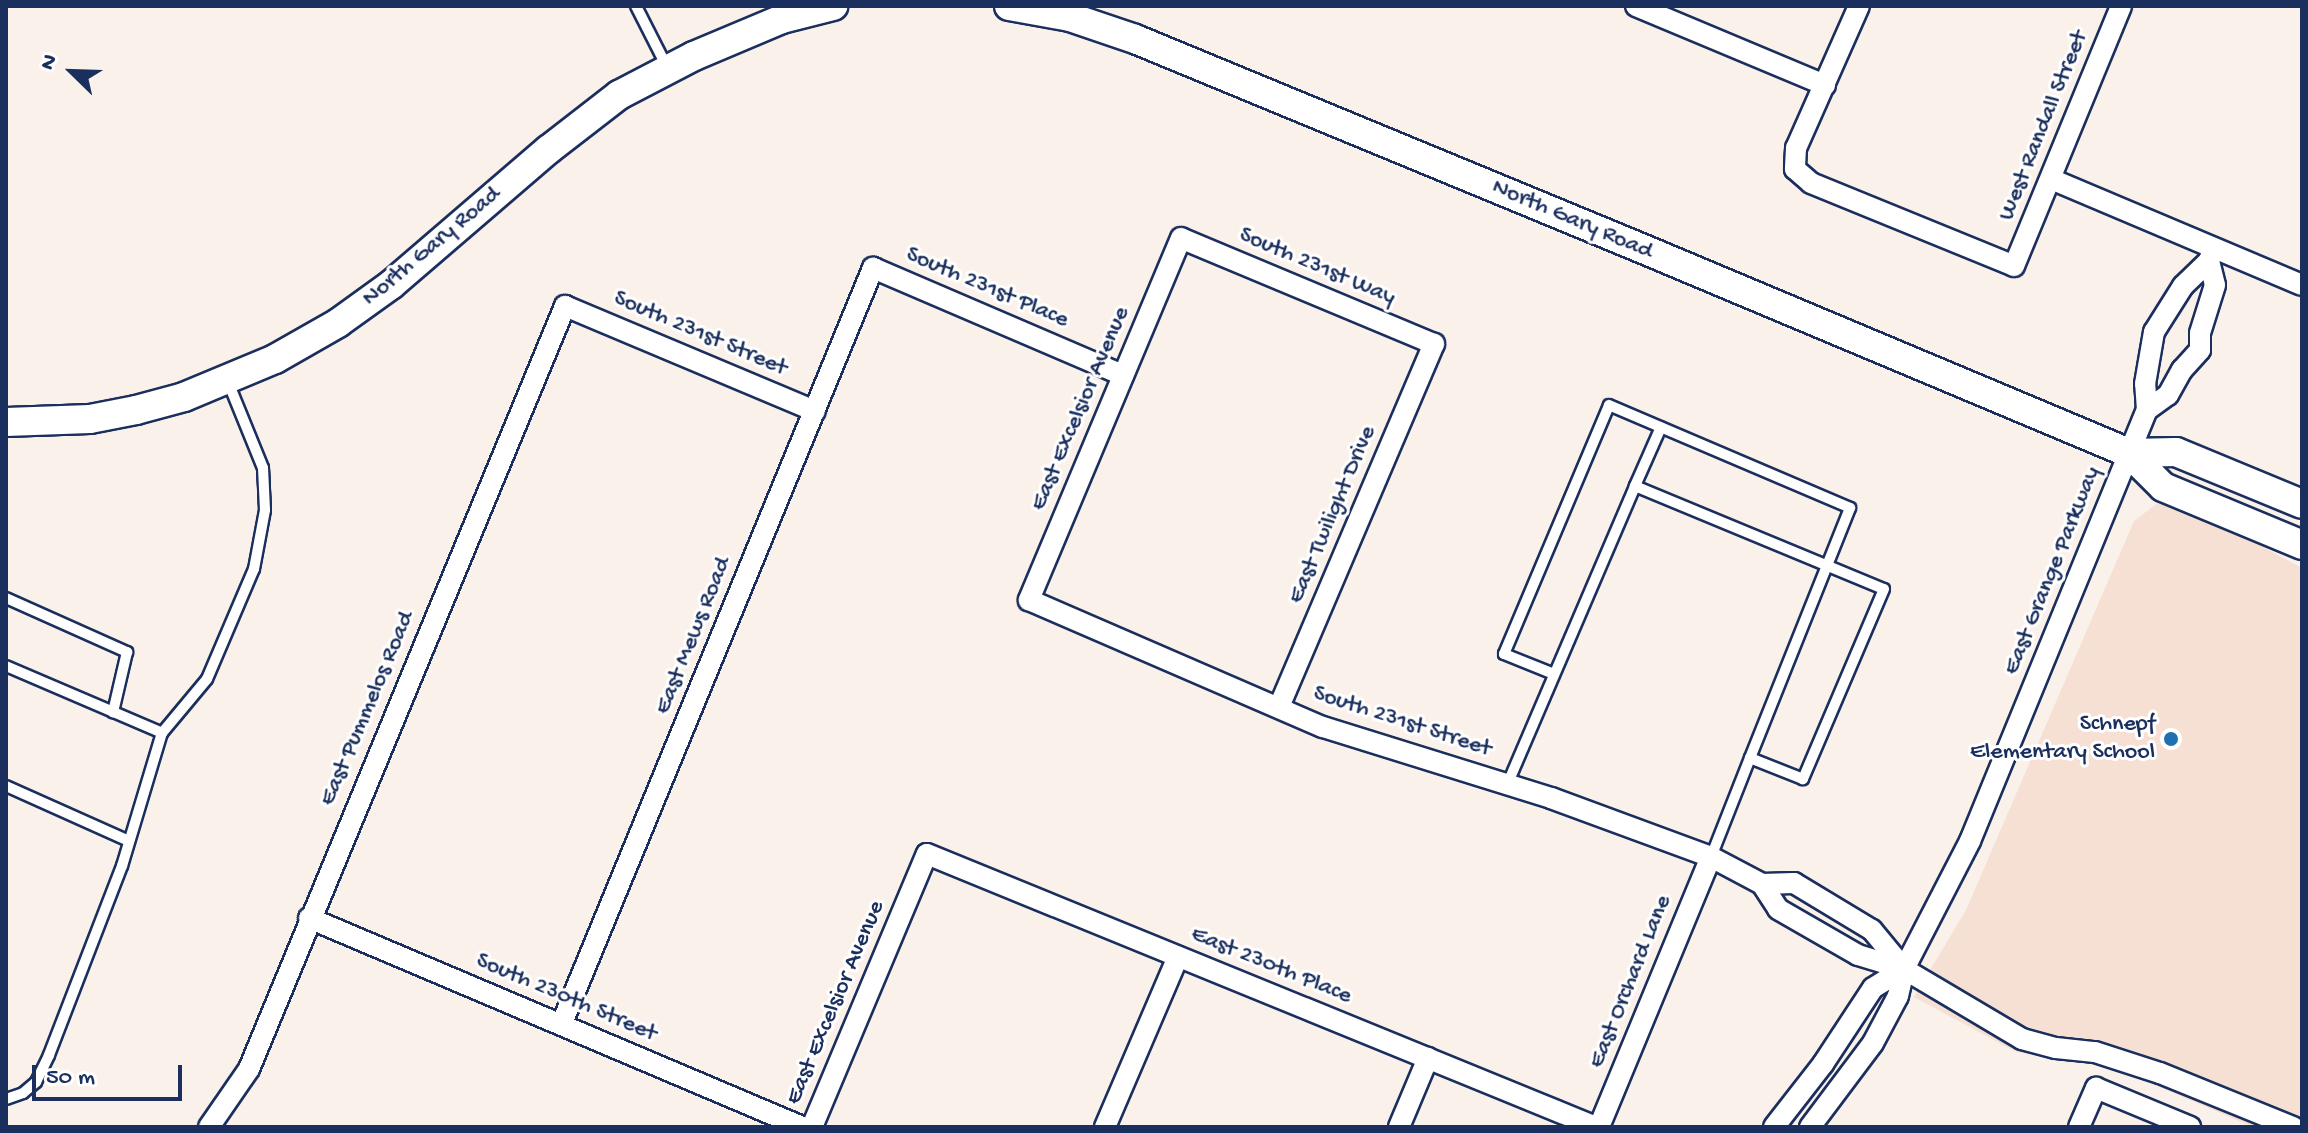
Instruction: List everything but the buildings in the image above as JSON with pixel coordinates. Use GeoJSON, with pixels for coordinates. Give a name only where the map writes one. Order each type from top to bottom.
{"type":"FeatureCollection","features":[{"type":"Feature","properties":{"kind":"main road","name":"North Gary Road"},"geometry":{"type":"LineString","coordinates":[[6,422],[90,419],[184,397],[275,359],[338,323],[392,284],[548,150],[619,95],[782,19],[833,6]]}},
{"type":"Feature","properties":{"kind":"main road","name":"North Gary Road"},"geometry":{"type":"LineString","coordinates":[[1009,6],[1070,17],[1135,39],[2129,453],[2163,487],[2302,545]]}},
{"type":"Feature","properties":{"kind":"main road","name":"North Gary Road"},"geometry":{"type":"LineString","coordinates":[[2129,453],[2176,452],[2302,504]]}},
{"type":"Feature","properties":{"kind":"street"},"geometry":{"type":"LineString","coordinates":[[1636,6],[1825,85],[1859,6]]}},
{"type":"Feature","properties":{"kind":"street","name":"West Randall Street"},"geometry":{"type":"LineString","coordinates":[[1825,85],[1796,148],[1795,169],[1811,183],[2014,266],[2121,6]]}},
{"type":"Feature","properties":{"kind":"street"},"geometry":{"type":"LineString","coordinates":[[2051,179],[2211,255],[2302,285]]}},
{"type":"Feature","properties":{"kind":"street","name":"South 231st Way"},"geometry":{"type":"LineString","coordinates":[[1181,238],[1434,344]]}},
{"type":"Feature","properties":{"kind":"street","name":"East Excelsior Avenue"},"geometry":{"type":"LineString","coordinates":[[1029,600],[1181,238]]}},
{"type":"Feature","properties":{"kind":"street"},"geometry":{"type":"LineString","coordinates":[[2147,410],[2145,384],[2154,332],[2167,317],[2183,286],[2211,255]]}},
{"type":"Feature","properties":{"kind":"street"},"geometry":{"type":"LineString","coordinates":[[2147,410],[2168,395],[2182,370],[2200,350],[2200,333],[2215,285],[2211,255]]}},
{"type":"Feature","properties":{"kind":"street","name":"South 231st Place"},"geometry":{"type":"LineString","coordinates":[[873,268],[1123,375]]}},
{"type":"Feature","properties":{"kind":"street","name":"East Mews Road"},"geometry":{"type":"LineString","coordinates":[[562,1023],[873,268]]}},
{"type":"Feature","properties":{"kind":"street","name":"South 231st Street"},"geometry":{"type":"LineString","coordinates":[[565,306],[815,411]]}},
{"type":"Feature","properties":{"kind":"street","name":"East Pummelos Road"},"geometry":{"type":"LineString","coordinates":[[209,1127],[249,1069],[565,306]]}},
{"type":"Feature","properties":{"kind":"street"},"geometry":{"type":"LineString","coordinates":[[2167,317],[2182,318],[2200,333]]}},
{"type":"Feature","properties":{"kind":"street","name":"East Twilight Drive"},"geometry":{"type":"LineString","coordinates":[[1279,707],[1434,344]]}},
{"type":"Feature","properties":{"kind":"street","name":"East Grange Parkway"},"geometry":{"type":"LineString","coordinates":[[1810,1127],[1873,1043],[1898,996],[1904,969],[1970,841],[2147,410]]}},
{"type":"Feature","properties":{"kind":"street","name":"South 231st Street"},"geometry":{"type":"LineString","coordinates":[[1029,600],[1351,736],[1507,785],[1711,857],[1762,884],[1778,909],[1858,955],[1904,969],[2022,1039],[2056,1048],[2095,1052],[2160,1073],[2293,1127]]}},
{"type":"Feature","properties":{"kind":"street","name":"East Excelsior Avenue"},"geometry":{"type":"LineString","coordinates":[[812,1127],[927,854]]}},
{"type":"Feature","properties":{"kind":"street","name":"East 230th Place"},"geometry":{"type":"LineString","coordinates":[[927,854],[1598,1127]]}},
{"type":"Feature","properties":{"kind":"street","name":"East Orchard Lane"},"geometry":{"type":"LineString","coordinates":[[1598,1127],[1711,857]]}},
{"type":"Feature","properties":{"kind":"street","name":"South 231st Street"},"geometry":{"type":"LineString","coordinates":[[1762,884],[1794,883],[1872,930],[1904,969]]}},
{"type":"Feature","properties":{"kind":"street","name":"South 230th Street"},"geometry":{"type":"LineString","coordinates":[[309,918],[802,1127]]}},
{"type":"Feature","properties":{"kind":"street"},"geometry":{"type":"LineString","coordinates":[[1105,1127],[1178,957]]}},
{"type":"Feature","properties":{"kind":"street","name":"East Grange Parkway"},"geometry":{"type":"LineString","coordinates":[[1774,1127],[1823,1064],[1873,988],[1904,969]]}},
{"type":"Feature","properties":{"kind":"street"},"geometry":{"type":"LineString","coordinates":[[1399,1127],[1428,1058]]}},
{"type":"Feature","properties":{"kind":"street"},"geometry":{"type":"LineString","coordinates":[[2079,1127],[2096,1088],[2190,1127]]}},
{"type":"Feature","properties":{"kind":"lane"},"geometry":{"type":"LineString","coordinates":[[636,6],[668,70]]}},
{"type":"Feature","properties":{"kind":"lane"},"geometry":{"type":"LineString","coordinates":[[6,1099],[36,1082],[43,1069],[129,841],[162,733],[207,679],[254,569],[265,510],[263,468],[228,380]]}},
{"type":"Feature","properties":{"kind":"lane"},"geometry":{"type":"LineString","coordinates":[[1554,674],[1504,654],[1609,405],[1850,508],[1711,857]]}},
{"type":"Feature","properties":{"kind":"lane"},"geometry":{"type":"LineString","coordinates":[[1507,785],[1661,427]]}},
{"type":"Feature","properties":{"kind":"lane"},"geometry":{"type":"LineString","coordinates":[[1635,486],[1884,589],[1803,779],[1750,758]]}},
{"type":"Feature","properties":{"kind":"lane"},"geometry":{"type":"LineString","coordinates":[[6,598],[127,652],[113,712]]}},
{"type":"Feature","properties":{"kind":"lane"},"geometry":{"type":"LineString","coordinates":[[6,666],[162,733]]}},
{"type":"Feature","properties":{"kind":"lane"},"geometry":{"type":"LineString","coordinates":[[6,786],[129,841]]}},
{"type":"Feature","properties":{"kind":"shaded area","name":"Schnepf Elementary School"},"geometry":{"type":"Polygon","coordinates":[[[2159,502],[2231,530],[2302,568],[2302,1127],[2253,1127],[2115,1068],[2016,1052],[1914,997],[1966,910],[2134,521],[2159,502]]]}},
{"type":"Feature","properties":{"kind":"place","name":"Schnepf Elementary School"},"geometry":{"type":"Point","coordinates":[2171,739]}}]}
